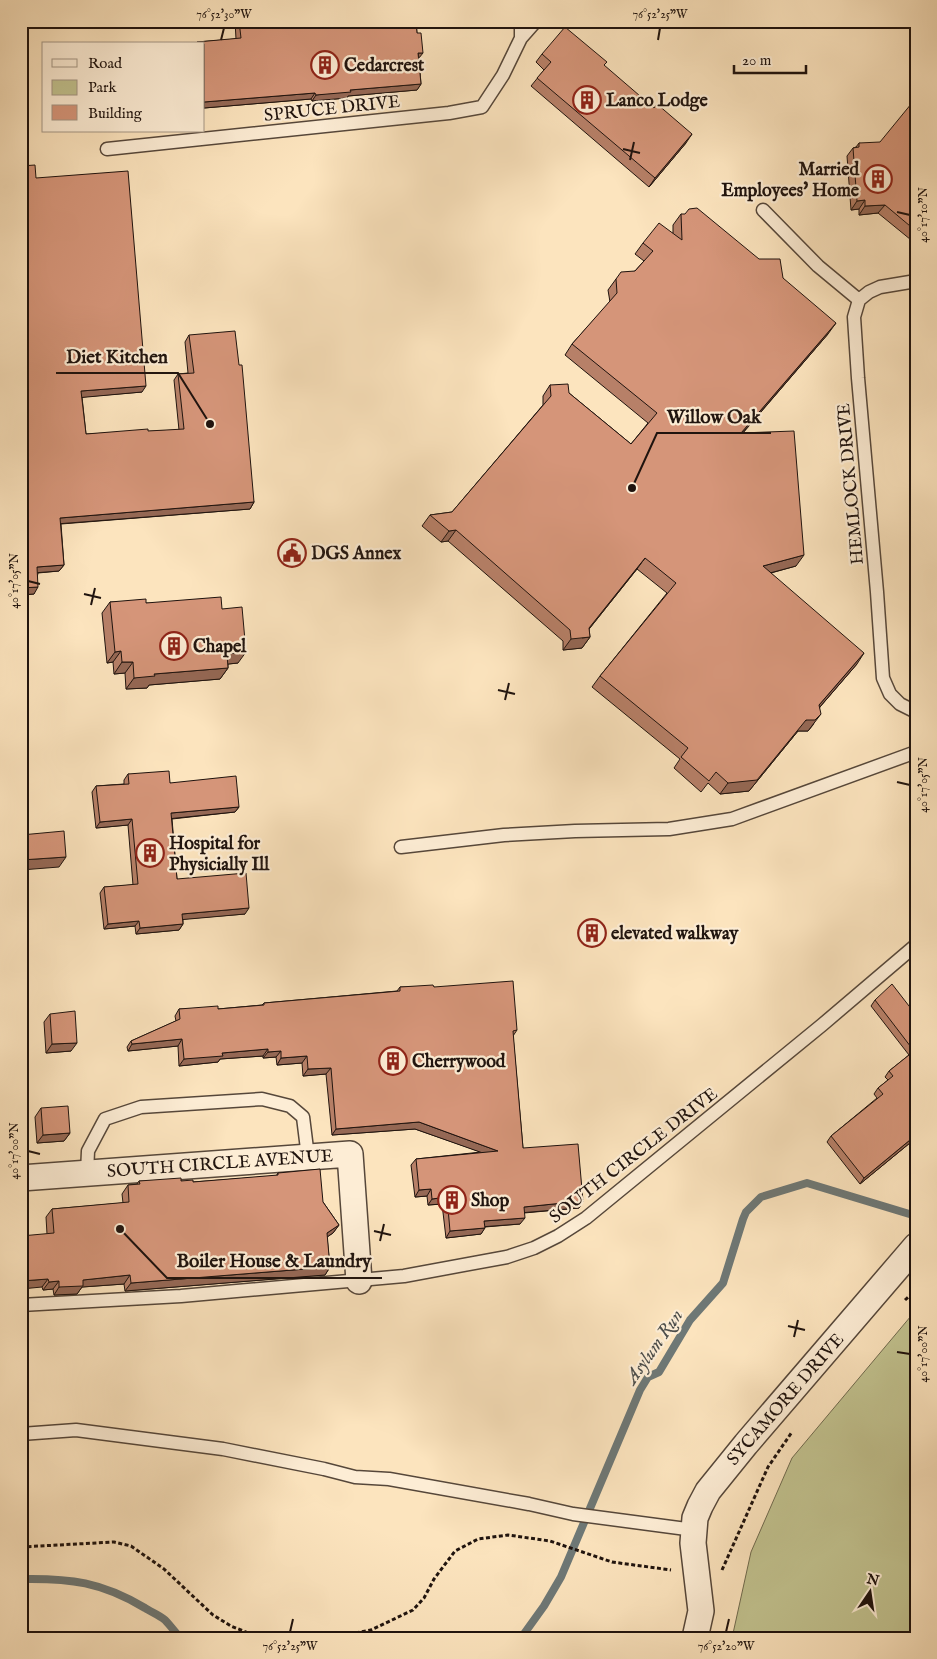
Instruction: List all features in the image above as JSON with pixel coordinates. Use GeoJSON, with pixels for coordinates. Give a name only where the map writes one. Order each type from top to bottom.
{"type":"FeatureCollection","features":[{"type":"Feature","properties":{"kind":"street","name":"SOUTH CIRCLE AVENUE"},"geometry":{"type":"LineString","coordinates":[[21,1178],[350,1154],[359,1281]]}},
{"type":"Feature","properties":{"kind":"street","name":"SYCAMORE DRIVE"},"geometry":{"type":"LineString","coordinates":[[695,1638],[701,1611],[687,1570],[696,1518],[700,1506],[720,1475],[916,1246]]}},
{"type":"Feature","properties":{"kind":"lane","name":"SPRUCE DRIVE"},"geometry":{"type":"LineString","coordinates":[[521,21],[521,38]]}},
{"type":"Feature","properties":{"kind":"lane","name":"SPRUCE DRIVE"},"geometry":{"type":"LineString","coordinates":[[107,149],[449,113],[482,107],[503,75],[521,38],[536,21]]}},
{"type":"Feature","properties":{"kind":"lane"},"geometry":{"type":"LineString","coordinates":[[763,210],[818,266],[859,300],[868,292],[880,287],[916,281]]}},
{"type":"Feature","properties":{"kind":"lane","name":"HEMLOCK DRIVE"},"geometry":{"type":"LineString","coordinates":[[859,300],[854,317],[878,592],[883,678],[890,694],[900,704],[916,712]]}},
{"type":"Feature","properties":{"kind":"lane"},"geometry":{"type":"LineString","coordinates":[[401,847],[504,835],[669,829],[732,819],[916,752]]}},
{"type":"Feature","properties":{"kind":"lane","name":"SOUTH CIRCLE DRIVE"},"geometry":{"type":"LineString","coordinates":[[21,1305],[182,1296],[404,1276],[507,1257],[534,1248],[558,1236],[586,1218],[916,945]]}},
{"type":"Feature","properties":{"kind":"lane"},"geometry":{"type":"LineString","coordinates":[[87,1173],[88,1151],[105,1119],[141,1107],[262,1099],[290,1106],[303,1117],[308,1157]]}},
{"type":"Feature","properties":{"kind":"lane"},"geometry":{"type":"LineString","coordinates":[[21,1434],[76,1430],[223,1449],[355,1477],[389,1479],[529,1504],[573,1514],[694,1530]]}},
{"type":"Feature","properties":{"kind":"path"},"geometry":{"type":"LineString","coordinates":[[901,1304],[916,1290]]}},
{"type":"Feature","properties":{"kind":"path"},"geometry":{"type":"LineString","coordinates":[[722,1569],[768,1467],[796,1426]]}},
{"type":"Feature","properties":{"kind":"path"},"geometry":{"type":"LineString","coordinates":[[330,1638],[371,1630],[413,1610],[424,1598],[434,1579],[455,1551],[478,1539],[508,1535],[558,1544],[612,1562],[687,1570]]}},
{"type":"Feature","properties":{"kind":"path"},"geometry":{"type":"LineString","coordinates":[[21,1547],[114,1542],[131,1546],[164,1569],[213,1615],[231,1626],[253,1635],[276,1638]]}},
{"type":"Feature","properties":{"kind":"green space"},"geometry":{"type":"Polygon","coordinates":[[[916,1310],[916,1638],[732,1638],[751,1552],[792,1458],[916,1310]]]}},
{"type":"Feature","properties":{"kind":"building","name":"Cedarcrest"},"geometry":{"type":"Polygon","coordinates":[[[239,21],[416,21],[417,33],[421,33],[423,53],[418,53],[421,84],[316,95],[315,93],[205,102],[205,42],[197,42],[241,38],[239,21]]]}},
{"type":"Feature","properties":{"kind":"building","name":"Lanco Lodge"},"geometry":{"type":"Polygon","coordinates":[[[565,27],[607,62],[604,65],[654,108],[657,104],[692,134],[655,178],[537,78],[551,62],[542,54],[565,27]]]}},
{"type":"Feature","properties":{"kind":"building","name":"Married Employees' Home"},"geometry":{"type":"Polygon","coordinates":[[[916,98],[916,157],[913,161],[914,180],[916,181],[916,231],[885,205],[865,206],[865,200],[857,201],[853,148],[859,147],[859,143],[880,142],[916,98]]]}},
{"type":"Feature","properties":{"kind":"building"},"geometry":{"type":"Polygon","coordinates":[[[35,165],[36,178],[128,171],[146,386],[81,391],[86,434],[148,429],[148,431],[184,429],[178,374],[194,373],[189,335],[235,331],[239,365],[242,365],[254,502],[60,518],[64,565],[37,567],[38,587],[21,588],[21,166],[35,165]]]}},
{"type":"Feature","properties":{"kind":"building"},"geometry":{"type":"Polygon","coordinates":[[[697,208],[759,259],[780,259],[783,278],[836,323],[741,433],[794,431],[804,555],[763,566],[864,653],[819,705],[821,714],[815,720],[806,720],[757,780],[728,783],[716,772],[709,781],[681,757],[688,748],[600,676],[676,583],[645,558],[589,628],[590,637],[571,639],[570,630],[456,530],[449,531],[430,515],[452,512],[551,396],[550,385],[568,384],[569,393],[631,444],[657,413],[572,344],[617,293],[616,279],[621,272],[635,271],[653,251],[643,243],[659,223],[682,240],[681,214],[685,214],[689,209],[697,208]]]}},
{"type":"Feature","properties":{"kind":"building","name":"Chapel"},"geometry":{"type":"Polygon","coordinates":[[[221,597],[222,609],[242,607],[246,652],[227,654],[228,668],[154,674],[155,676],[134,678],[133,662],[122,662],[121,651],[115,652],[110,602],[146,599],[146,603],[221,597]]]}},
{"type":"Feature","properties":{"kind":"building","name":"Hospital for Physicially Ill"},"geometry":{"type":"Polygon","coordinates":[[[169,771],[170,783],[236,776],[239,807],[171,813],[177,879],[246,873],[249,908],[182,914],[183,924],[140,928],[139,921],[108,924],[104,887],[138,884],[132,819],[100,822],[96,786],[129,784],[128,774],[169,771]]]}},
{"type":"Feature","properties":{"kind":"building"},"geometry":{"type":"Polygon","coordinates":[[[64,831],[66,857],[21,860],[21,835],[64,831]]]}},
{"type":"Feature","properties":{"kind":"building","name":"Cherrywood"},"geometry":{"type":"Polygon","coordinates":[[[513,981],[517,1030],[513,1031],[523,1148],[578,1144],[583,1201],[524,1207],[525,1218],[484,1221],[485,1228],[450,1231],[447,1197],[432,1199],[431,1189],[419,1190],[416,1159],[498,1151],[419,1122],[336,1129],[331,1068],[308,1069],[307,1056],[281,1058],[281,1051],[268,1052],[268,1049],[222,1053],[223,1056],[184,1059],[182,1039],[132,1044],[131,1041],[180,1019],[179,1009],[218,1006],[218,1009],[264,1005],[264,1003],[400,991],[400,987],[433,985],[434,987],[513,981]]]}},
{"type":"Feature","properties":{"kind":"building"},"geometry":{"type":"Polygon","coordinates":[[[892,984],[916,1015],[916,1135],[864,1178],[831,1136],[883,1094],[878,1088],[893,1076],[889,1071],[914,1051],[875,1000],[892,984]]]}},
{"type":"Feature","properties":{"kind":"building"},"geometry":{"type":"Polygon","coordinates":[[[75,1011],[77,1043],[52,1044],[50,1014],[75,1011]]]}},
{"type":"Feature","properties":{"kind":"building"},"geometry":{"type":"Polygon","coordinates":[[[68,1106],[70,1133],[43,1135],[41,1108],[68,1106]]]}},
{"type":"Feature","properties":{"kind":"building"},"geometry":{"type":"Polygon","coordinates":[[[320,1169],[323,1202],[339,1225],[327,1233],[330,1267],[131,1283],[130,1275],[83,1280],[83,1286],[59,1287],[59,1281],[49,1282],[48,1279],[21,1281],[21,1236],[54,1233],[52,1209],[129,1202],[128,1185],[140,1184],[139,1181],[181,1178],[181,1181],[193,1180],[193,1182],[278,1175],[278,1173],[320,1169]]]}},
{"type":"Feature","properties":{"kind":"waterway","name":"Asylum Run"},"geometry":{"type":"LineString","coordinates":[[521,1638],[544,1606],[561,1577],[640,1390],[648,1377],[659,1372],[690,1320],[723,1283],[746,1212],[761,1197],[807,1183],[916,1216]]}},
{"type":"Feature","properties":{"kind":"waterway","name":"Asylum Run"},"geometry":{"type":"LineString","coordinates":[[21,1579],[55,1579],[85,1583],[114,1592],[163,1618],[180,1638]]}},
{"type":"Feature","properties":{"kind":"place","name":"Cedarcrest"},"geometry":{"type":"Point","coordinates":[325,65]}},
{"type":"Feature","properties":{"kind":"place","name":"Lanco Lodge"},"geometry":{"type":"Point","coordinates":[587,100]}},
{"type":"Feature","properties":{"kind":"place","name":"Married Employees' Home"},"geometry":{"type":"Point","coordinates":[878,179]}},
{"type":"Feature","properties":{"kind":"place","name":"Diet Kitchen"},"geometry":{"type":"Point","coordinates":[210,424]}},
{"type":"Feature","properties":{"kind":"place","name":"Willow Oak"},"geometry":{"type":"Point","coordinates":[632,488]}},
{"type":"Feature","properties":{"kind":"place","name":"DGS Annex"},"geometry":{"type":"Point","coordinates":[292,553]}},
{"type":"Feature","properties":{"kind":"place","name":"Chapel"},"geometry":{"type":"Point","coordinates":[174,646]}},
{"type":"Feature","properties":{"kind":"place","name":"Hospital for Physicially Ill"},"geometry":{"type":"Point","coordinates":[150,853]}},
{"type":"Feature","properties":{"kind":"place","name":"elevated walkway"},"geometry":{"type":"Point","coordinates":[592,933]}},
{"type":"Feature","properties":{"kind":"place","name":"Cherrywood"},"geometry":{"type":"Point","coordinates":[393,1061]}},
{"type":"Feature","properties":{"kind":"place","name":"Shop"},"geometry":{"type":"Point","coordinates":[452,1200]}},
{"type":"Feature","properties":{"kind":"place","name":"Boiler House & Laundry"},"geometry":{"type":"Point","coordinates":[120,1229]}}]}
